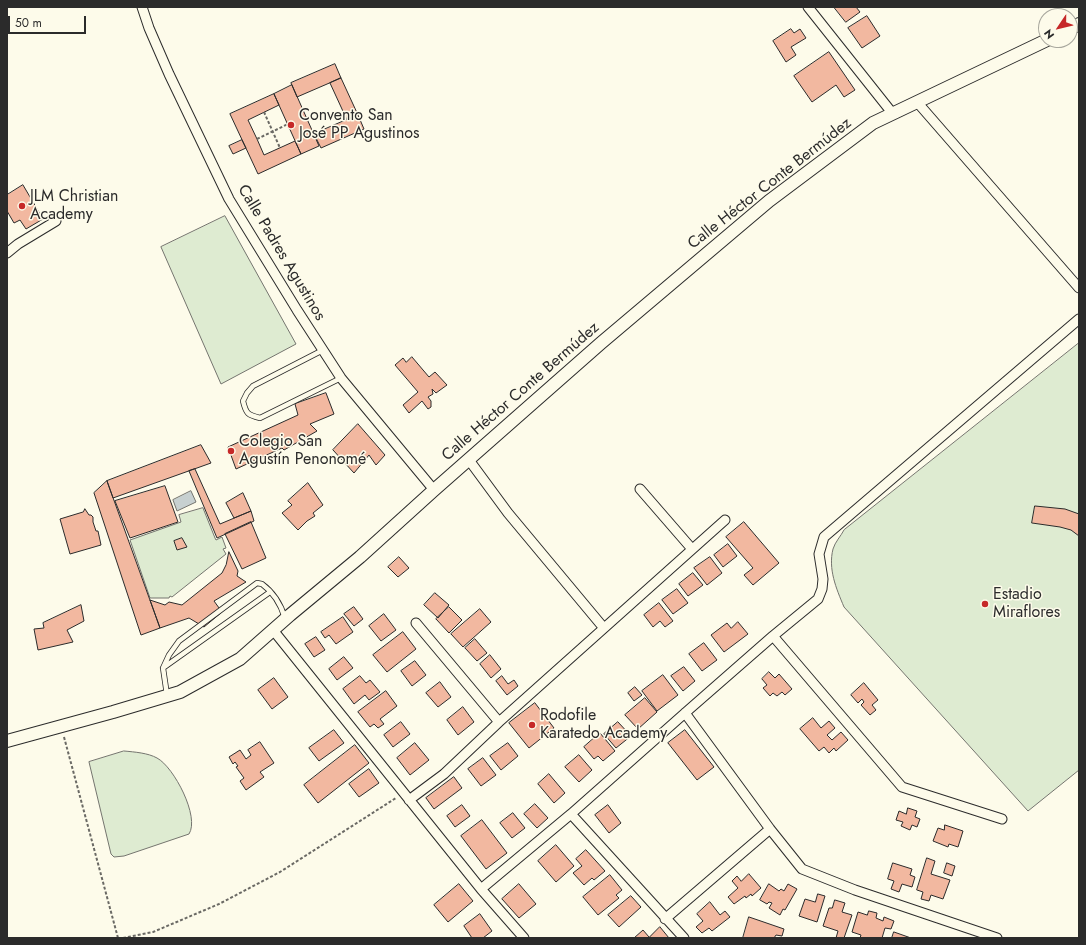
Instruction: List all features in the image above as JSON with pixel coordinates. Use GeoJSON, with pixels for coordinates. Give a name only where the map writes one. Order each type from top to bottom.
{"type":"FeatureCollection","features":[{"type":"Feature","properties":{"kind":"street","name":"Calle Padres Agustinos"},"geometry":{"type":"LineString","coordinates":[[142,7],[148,28],[229,199],[297,310],[341,378],[434,490]]}},
{"type":"Feature","properties":{"kind":"street"},"geometry":{"type":"LineString","coordinates":[[808,7],[893,114]]}},
{"type":"Feature","properties":{"kind":"street","name":"Calle Héctor Conte Bermúdez"},"geometry":{"type":"LineString","coordinates":[[7,741],[180,692],[240,659],[360,557],[601,343],[769,201],[873,123],[1038,44]]}},
{"type":"Feature","properties":{"kind":"street"},"geometry":{"type":"LineString","coordinates":[[917,102],[1079,288]]}},
{"type":"Feature","properties":{"kind":"street"},"geometry":{"type":"LineString","coordinates":[[7,253],[18,244],[56,221]]}},
{"type":"Feature","properties":{"kind":"street"},"geometry":{"type":"LineString","coordinates":[[481,889],[571,814],[685,713],[818,599],[823,579],[819,554],[824,537],[1079,319]]}},
{"type":"Feature","properties":{"kind":"street"},"geometry":{"type":"LineString","coordinates":[[469,460],[508,513],[603,627]]}},
{"type":"Feature","properties":{"kind":"street"},"geometry":{"type":"LineString","coordinates":[[640,489],[692,549]]}},
{"type":"Feature","properties":{"kind":"street"},"geometry":{"type":"LineString","coordinates":[[407,796],[444,774],[603,627],[724,520]]}},
{"type":"Feature","properties":{"kind":"street"},"geometry":{"type":"LineString","coordinates":[[416,623],[499,722]]}},
{"type":"Feature","properties":{"kind":"street"},"geometry":{"type":"LineString","coordinates":[[274,630],[481,889],[524,938]]}},
{"type":"Feature","properties":{"kind":"street"},"geometry":{"type":"LineString","coordinates":[[774,636],[902,787],[1002,819]]}},
{"type":"Feature","properties":{"kind":"street"},"geometry":{"type":"LineString","coordinates":[[685,713],[799,866],[806,871],[855,890],[997,938]]}},
{"type":"Feature","properties":{"kind":"street"},"geometry":{"type":"LineString","coordinates":[[571,814],[665,919],[684,938]]}},
{"type":"Feature","properties":{"kind":"street"},"geometry":{"type":"LineString","coordinates":[[665,919],[770,829]]}},
{"type":"Feature","properties":{"kind":"lane"},"geometry":{"type":"LineString","coordinates":[[323,350],[253,386],[243,401],[246,412],[251,416],[260,418],[341,378]]}},
{"type":"Feature","properties":{"kind":"lane"},"geometry":{"type":"LineString","coordinates":[[167,696],[163,668],[169,655],[179,641],[257,584],[262,584],[270,592],[281,607],[285,620]]}},
{"type":"Feature","properties":{"kind":"lane"},"geometry":{"type":"LineString","coordinates":[[163,668],[270,592]]}},
{"type":"Feature","properties":{"kind":"path"},"geometry":{"type":"LineString","coordinates":[[264,112],[280,148]]}},
{"type":"Feature","properties":{"kind":"path"},"geometry":{"type":"LineString","coordinates":[[257,139],[288,124]]}},
{"type":"Feature","properties":{"kind":"path"},"geometry":{"type":"LineString","coordinates":[[61,726],[118,938]]}},
{"type":"Feature","properties":{"kind":"path"},"geometry":{"type":"LineString","coordinates":[[123,938],[153,932],[219,904],[280,872],[407,796]]}},
{"type":"Feature","properties":{"kind":"green space"},"geometry":{"type":"Polygon","coordinates":[[[225,216],[296,344],[221,384],[161,247],[225,216]]]}},
{"type":"Feature","properties":{"kind":"green space"},"geometry":{"type":"Polygon","coordinates":[[[1079,343],[1079,770],[1028,811],[844,607],[838,593],[831,564],[834,546],[844,530],[1079,343]]]}},
{"type":"Feature","properties":{"kind":"green space"},"geometry":{"type":"Polygon","coordinates":[[[203,508],[216,540],[222,537],[226,548],[223,549],[226,554],[172,597],[150,598],[130,540],[181,522],[179,515],[203,508]]]}},
{"type":"Feature","properties":{"kind":"green space"},"geometry":{"type":"Polygon","coordinates":[[[124,751],[150,755],[164,763],[171,771],[184,793],[191,816],[191,826],[189,834],[124,856],[114,857],[111,854],[89,762],[124,751]]]}},
{"type":"Feature","properties":{"kind":"shaded area"},"geometry":{"type":"Polygon","coordinates":[[[191,491],[196,502],[177,511],[173,500],[191,491]]]}},
{"type":"Feature","properties":{"kind":"building"},"geometry":{"type":"Polygon","coordinates":[[[834,7],[856,7],[860,12],[846,22],[834,7]]]}},
{"type":"Feature","properties":{"kind":"building"},"geometry":{"type":"Polygon","coordinates":[[[867,16],[880,36],[862,48],[848,28],[867,16]]]}},
{"type":"Feature","properties":{"kind":"building"},"geometry":{"type":"Polygon","coordinates":[[[791,29],[794,33],[800,29],[806,38],[791,47],[796,55],[786,62],[773,41],[791,29]]]}},
{"type":"Feature","properties":{"kind":"building"},"geometry":{"type":"Polygon","coordinates":[[[829,52],[855,90],[844,97],[836,85],[812,102],[794,76],[829,52]]]}},
{"type":"Feature","properties":{"kind":"building"},"geometry":{"type":"Polygon","coordinates":[[[335,64],[341,78],[297,97],[291,83],[335,64]]]}},
{"type":"Feature","properties":{"kind":"building"},"geometry":{"type":"Polygon","coordinates":[[[341,78],[358,115],[347,120],[330,83],[341,78]]]}},
{"type":"Feature","properties":{"kind":"building"},"geometry":{"type":"Polygon","coordinates":[[[292,85],[319,146],[301,154],[274,94],[292,85]]]}},
{"type":"Feature","properties":{"kind":"building"},"geometry":{"type":"Polygon","coordinates":[[[274,94],[279,105],[248,120],[264,155],[295,141],[301,154],[258,174],[230,114],[274,94]]]}},
{"type":"Feature","properties":{"kind":"building"},"geometry":{"type":"Polygon","coordinates":[[[358,115],[364,129],[321,148],[314,134],[358,115]]]}},
{"type":"Feature","properties":{"kind":"building"},"geometry":{"type":"Polygon","coordinates":[[[242,140],[246,148],[233,154],[229,146],[242,140]]]}},
{"type":"Feature","properties":{"kind":"building","name":"JLM Christian Academy"},"geometry":{"type":"Polygon","coordinates":[[[23,185],[43,219],[26,229],[20,220],[14,223],[7,211],[7,195],[23,185]]]}},
{"type":"Feature","properties":{"kind":"building"},"geometry":{"type":"Polygon","coordinates":[[[412,357],[429,377],[435,372],[447,385],[436,393],[432,389],[433,394],[428,397],[431,401],[431,407],[428,409],[422,401],[409,413],[403,405],[418,392],[395,365],[403,358],[406,362],[412,357]]]}},
{"type":"Feature","properties":{"kind":"building"},"geometry":{"type":"Polygon","coordinates":[[[326,393],[334,414],[310,424],[317,431],[284,450],[282,448],[236,469],[228,447],[298,415],[295,404],[326,393]]]}},
{"type":"Feature","properties":{"kind":"building"},"geometry":{"type":"Polygon","coordinates":[[[358,424],[385,455],[376,465],[369,455],[354,473],[333,450],[358,424]]]}},
{"type":"Feature","properties":{"kind":"building"},"geometry":{"type":"Polygon","coordinates":[[[201,445],[211,463],[113,498],[107,481],[201,445]]]}},
{"type":"Feature","properties":{"kind":"building"},"geometry":{"type":"Polygon","coordinates":[[[195,469],[220,524],[251,511],[254,521],[217,538],[189,471],[195,469]]]}},
{"type":"Feature","properties":{"kind":"building"},"geometry":{"type":"Polygon","coordinates":[[[107,481],[160,628],[141,635],[94,493],[107,481]]]}},
{"type":"Feature","properties":{"kind":"building"},"geometry":{"type":"Polygon","coordinates":[[[308,483],[323,505],[313,513],[315,516],[307,521],[298,530],[282,513],[292,505],[288,501],[308,483]]]}},
{"type":"Feature","properties":{"kind":"building"},"geometry":{"type":"Polygon","coordinates":[[[165,486],[178,522],[130,538],[115,501],[165,486]]]}},
{"type":"Feature","properties":{"kind":"building"},"geometry":{"type":"Polygon","coordinates":[[[243,493],[251,511],[234,518],[226,503],[243,493]]]}},
{"type":"Feature","properties":{"kind":"building"},"geometry":{"type":"Polygon","coordinates":[[[1035,506],[1065,509],[1079,514],[1079,536],[1071,530],[1032,523],[1035,506]]]}},
{"type":"Feature","properties":{"kind":"building"},"geometry":{"type":"Polygon","coordinates":[[[85,509],[89,515],[93,517],[93,522],[96,531],[98,531],[101,545],[70,554],[60,519],[83,512],[85,509]]]}},
{"type":"Feature","properties":{"kind":"building"},"geometry":{"type":"Polygon","coordinates":[[[251,522],[266,558],[242,569],[225,534],[251,522]]]}},
{"type":"Feature","properties":{"kind":"building"},"geometry":{"type":"Polygon","coordinates":[[[744,522],[779,563],[753,585],[744,575],[753,568],[726,537],[744,522]]]}},
{"type":"Feature","properties":{"kind":"building"},"geometry":{"type":"Polygon","coordinates":[[[182,538],[187,547],[177,550],[174,541],[182,538]]]}},
{"type":"Feature","properties":{"kind":"building"},"geometry":{"type":"Polygon","coordinates":[[[728,544],[737,556],[723,567],[714,555],[728,544]]]}},
{"type":"Feature","properties":{"kind":"building"},"geometry":{"type":"Polygon","coordinates":[[[229,552],[238,571],[237,576],[246,582],[214,601],[222,612],[204,627],[189,618],[160,628],[150,600],[165,605],[169,602],[182,605],[222,573],[226,565],[229,552]]]}},
{"type":"Feature","properties":{"kind":"building"},"geometry":{"type":"Polygon","coordinates":[[[399,557],[409,568],[398,577],[388,567],[399,557]]]}},
{"type":"Feature","properties":{"kind":"building"},"geometry":{"type":"Polygon","coordinates":[[[710,557],[722,573],[707,585],[694,568],[710,557]]]}},
{"type":"Feature","properties":{"kind":"building"},"geometry":{"type":"Polygon","coordinates":[[[693,573],[703,585],[688,596],[679,584],[693,573]]]}},
{"type":"Feature","properties":{"kind":"building"},"geometry":{"type":"Polygon","coordinates":[[[677,589],[688,603],[673,614],[662,600],[677,589]]]}},
{"type":"Feature","properties":{"kind":"building"},"geometry":{"type":"Polygon","coordinates":[[[435,593],[449,605],[438,618],[424,605],[435,593]]]}},
{"type":"Feature","properties":{"kind":"building"},"geometry":{"type":"Polygon","coordinates":[[[659,603],[673,621],[665,627],[660,621],[653,627],[644,615],[659,603]]]}},
{"type":"Feature","properties":{"kind":"building"},"geometry":{"type":"Polygon","coordinates":[[[81,605],[84,621],[67,630],[73,642],[38,650],[34,629],[44,628],[43,623],[81,605]]]}},
{"type":"Feature","properties":{"kind":"building"},"geometry":{"type":"Polygon","coordinates":[[[354,607],[363,619],[354,626],[344,614],[354,607]]]}},
{"type":"Feature","properties":{"kind":"building"},"geometry":{"type":"Polygon","coordinates":[[[449,607],[462,620],[449,633],[436,619],[449,607]]]}},
{"type":"Feature","properties":{"kind":"building"},"geometry":{"type":"Polygon","coordinates":[[[480,609],[491,622],[463,647],[451,634],[480,609]]]}},
{"type":"Feature","properties":{"kind":"building"},"geometry":{"type":"Polygon","coordinates":[[[384,614],[396,630],[381,641],[369,626],[384,614]]]}},
{"type":"Feature","properties":{"kind":"building"},"geometry":{"type":"Polygon","coordinates":[[[343,617],[353,632],[336,644],[329,635],[325,638],[321,632],[343,617]]]}},
{"type":"Feature","properties":{"kind":"building"},"geometry":{"type":"Polygon","coordinates":[[[738,622],[748,634],[724,652],[711,635],[727,623],[731,628],[738,622]]]}},
{"type":"Feature","properties":{"kind":"building"},"geometry":{"type":"Polygon","coordinates":[[[403,632],[416,649],[387,672],[373,655],[403,632]]]}},
{"type":"Feature","properties":{"kind":"building"},"geometry":{"type":"Polygon","coordinates":[[[316,637],[325,650],[314,657],[305,644],[316,637]]]}},
{"type":"Feature","properties":{"kind":"building"},"geometry":{"type":"Polygon","coordinates":[[[475,639],[487,653],[477,661],[465,648],[475,639]]]}},
{"type":"Feature","properties":{"kind":"building"},"geometry":{"type":"Polygon","coordinates":[[[704,643],[717,660],[702,671],[689,654],[704,643]]]}},
{"type":"Feature","properties":{"kind":"building"},"geometry":{"type":"Polygon","coordinates":[[[490,655],[501,669],[491,678],[480,664],[490,655]]]}},
{"type":"Feature","properties":{"kind":"building"},"geometry":{"type":"Polygon","coordinates":[[[344,657],[353,668],[337,680],[329,669],[344,657]]]}},
{"type":"Feature","properties":{"kind":"building"},"geometry":{"type":"Polygon","coordinates":[[[415,661],[426,675],[412,686],[401,671],[415,661]]]}},
{"type":"Feature","properties":{"kind":"building"},"geometry":{"type":"Polygon","coordinates":[[[684,667],[695,681],[683,691],[671,676],[684,667]]]}},
{"type":"Feature","properties":{"kind":"building"},"geometry":{"type":"Polygon","coordinates":[[[769,672],[775,678],[779,674],[792,689],[785,695],[782,692],[777,696],[773,693],[770,696],[763,688],[767,685],[762,679],[769,672]]]}},
{"type":"Feature","properties":{"kind":"building"},"geometry":{"type":"Polygon","coordinates":[[[663,675],[678,695],[657,711],[642,691],[663,675]]]}},
{"type":"Feature","properties":{"kind":"building"},"geometry":{"type":"Polygon","coordinates":[[[360,676],[366,683],[370,680],[380,692],[369,700],[365,695],[354,704],[343,689],[360,676]]]}},
{"type":"Feature","properties":{"kind":"building"},"geometry":{"type":"Polygon","coordinates":[[[502,676],[508,684],[514,680],[518,686],[507,695],[496,681],[502,676]]]}},
{"type":"Feature","properties":{"kind":"building"},"geometry":{"type":"Polygon","coordinates":[[[274,678],[288,697],[272,709],[258,690],[274,678]]]}},
{"type":"Feature","properties":{"kind":"building"},"geometry":{"type":"Polygon","coordinates":[[[440,682],[451,697],[438,707],[426,693],[440,682]]]}},
{"type":"Feature","properties":{"kind":"building"},"geometry":{"type":"Polygon","coordinates":[[[864,683],[878,700],[872,705],[876,710],[870,715],[861,705],[864,702],[862,699],[858,703],[851,695],[864,683]]]}},
{"type":"Feature","properties":{"kind":"building"},"geometry":{"type":"Polygon","coordinates":[[[635,687],[642,695],[634,701],[628,693],[635,687]]]}},
{"type":"Feature","properties":{"kind":"building"},"geometry":{"type":"Polygon","coordinates":[[[386,691],[397,706],[380,719],[384,724],[378,728],[374,724],[370,727],[358,712],[386,691]]]}},
{"type":"Feature","properties":{"kind":"building"},"geometry":{"type":"Polygon","coordinates":[[[645,698],[657,712],[638,729],[625,715],[645,698]]]}},
{"type":"Feature","properties":{"kind":"building","name":"Rodofile Karatedo Academy"},"geometry":{"type":"Polygon","coordinates":[[[535,703],[554,728],[529,748],[509,723],[535,703]]]}},
{"type":"Feature","properties":{"kind":"building"},"geometry":{"type":"Polygon","coordinates":[[[463,707],[474,722],[458,735],[447,720],[463,707]]]}},
{"type":"Feature","properties":{"kind":"building"},"geometry":{"type":"Polygon","coordinates":[[[813,718],[821,728],[829,721],[835,728],[827,735],[832,740],[841,732],[848,740],[836,751],[834,748],[829,753],[824,747],[819,751],[800,729],[813,718]]]}},
{"type":"Feature","properties":{"kind":"building"},"geometry":{"type":"Polygon","coordinates":[[[401,722],[410,734],[393,747],[384,735],[401,722]]]}},
{"type":"Feature","properties":{"kind":"building"},"geometry":{"type":"Polygon","coordinates":[[[618,722],[631,736],[616,748],[604,734],[618,722]]]}},
{"type":"Feature","properties":{"kind":"building"},"geometry":{"type":"Polygon","coordinates":[[[334,730],[344,743],[319,761],[309,748],[334,730]]]}},
{"type":"Feature","properties":{"kind":"building"},"geometry":{"type":"Polygon","coordinates":[[[685,730],[714,767],[697,780],[668,743],[685,730]]]}},
{"type":"Feature","properties":{"kind":"building"},"geometry":{"type":"Polygon","coordinates":[[[600,733],[615,751],[603,761],[598,756],[594,759],[584,747],[600,733]]]}},
{"type":"Feature","properties":{"kind":"building"},"geometry":{"type":"Polygon","coordinates":[[[260,742],[274,763],[260,772],[264,777],[246,790],[240,781],[244,778],[236,767],[238,766],[235,762],[233,764],[229,757],[240,750],[246,759],[251,755],[248,750],[260,742]]]}},
{"type":"Feature","properties":{"kind":"building"},"geometry":{"type":"Polygon","coordinates":[[[415,743],[429,760],[410,775],[397,758],[415,743]]]}},
{"type":"Feature","properties":{"kind":"building"},"geometry":{"type":"Polygon","coordinates":[[[508,743],[518,756],[501,770],[490,756],[508,743]]]}},
{"type":"Feature","properties":{"kind":"building"},"geometry":{"type":"Polygon","coordinates":[[[355,745],[369,763],[318,803],[304,785],[355,745]]]}},
{"type":"Feature","properties":{"kind":"building"},"geometry":{"type":"Polygon","coordinates":[[[579,755],[592,770],[579,782],[565,767],[579,755]]]}},
{"type":"Feature","properties":{"kind":"building"},"geometry":{"type":"Polygon","coordinates":[[[483,758],[496,775],[481,786],[468,769],[483,758]]]}},
{"type":"Feature","properties":{"kind":"building"},"geometry":{"type":"Polygon","coordinates":[[[369,769],[379,783],[359,797],[349,784],[369,769]]]}},
{"type":"Feature","properties":{"kind":"building"},"geometry":{"type":"Polygon","coordinates":[[[549,774],[565,793],[554,803],[538,784],[549,774]]]}},
{"type":"Feature","properties":{"kind":"building"},"geometry":{"type":"Polygon","coordinates":[[[454,777],[462,788],[434,809],[426,798],[454,777]]]}},
{"type":"Feature","properties":{"kind":"building"},"geometry":{"type":"Polygon","coordinates":[[[535,804],[548,818],[537,828],[524,814],[535,804]]]}},
{"type":"Feature","properties":{"kind":"building"},"geometry":{"type":"Polygon","coordinates":[[[462,805],[470,816],[455,827],[447,816],[462,805]]]}},
{"type":"Feature","properties":{"kind":"building"},"geometry":{"type":"Polygon","coordinates":[[[608,805],[621,823],[609,833],[595,815],[608,805]]]}},
{"type":"Feature","properties":{"kind":"building"},"geometry":{"type":"Polygon","coordinates":[[[908,808],[917,811],[915,817],[920,819],[917,827],[912,825],[910,830],[901,826],[903,822],[896,820],[899,811],[906,814],[908,808]]]}},
{"type":"Feature","properties":{"kind":"building"},"geometry":{"type":"Polygon","coordinates":[[[513,813],[525,828],[512,838],[500,823],[513,813]]]}},
{"type":"Feature","properties":{"kind":"building"},"geometry":{"type":"Polygon","coordinates":[[[482,820],[507,853],[486,869],[461,836],[482,820]]]}},
{"type":"Feature","properties":{"kind":"building"},"geometry":{"type":"Polygon","coordinates":[[[945,825],[963,831],[958,847],[949,844],[948,847],[933,841],[938,828],[944,830],[945,825]]]}},
{"type":"Feature","properties":{"kind":"building"},"geometry":{"type":"Polygon","coordinates":[[[556,845],[574,866],[556,882],[538,861],[556,845]]]}},
{"type":"Feature","properties":{"kind":"building"},"geometry":{"type":"Polygon","coordinates":[[[586,850],[605,871],[594,880],[592,878],[584,885],[573,873],[582,866],[576,859],[586,850]]]}},
{"type":"Feature","properties":{"kind":"building"},"geometry":{"type":"Polygon","coordinates":[[[927,858],[935,861],[931,874],[950,880],[943,899],[931,895],[929,901],[921,899],[923,892],[917,890],[927,858]]]}},
{"type":"Feature","properties":{"kind":"building"},"geometry":{"type":"Polygon","coordinates":[[[893,863],[912,869],[910,875],[915,877],[912,887],[902,884],[899,892],[891,889],[894,881],[888,879],[893,863]]]}},
{"type":"Feature","properties":{"kind":"building"},"geometry":{"type":"Polygon","coordinates":[[[947,863],[955,866],[952,876],[944,873],[947,863]]]}},
{"type":"Feature","properties":{"kind":"building"},"geometry":{"type":"Polygon","coordinates":[[[749,874],[761,888],[752,896],[751,894],[746,898],[745,896],[734,904],[728,897],[738,888],[732,881],[737,876],[741,881],[749,874]]]}},
{"type":"Feature","properties":{"kind":"building"},"geometry":{"type":"Polygon","coordinates":[[[610,875],[622,890],[616,895],[619,898],[598,915],[583,897],[610,875]]]}},
{"type":"Feature","properties":{"kind":"building"},"geometry":{"type":"Polygon","coordinates":[[[459,884],[473,901],[448,922],[434,905],[459,884]]]}},
{"type":"Feature","properties":{"kind":"building"},"geometry":{"type":"Polygon","coordinates":[[[519,884],[536,904],[519,918],[502,899],[519,884]]]}},
{"type":"Feature","properties":{"kind":"building"},"geometry":{"type":"Polygon","coordinates":[[[769,884],[779,891],[781,889],[784,891],[788,884],[797,889],[785,910],[783,909],[780,915],[769,908],[772,903],[769,902],[767,904],[760,900],[769,884]]]}},
{"type":"Feature","properties":{"kind":"building"},"geometry":{"type":"Polygon","coordinates":[[[818,894],[825,896],[817,922],[799,916],[805,899],[815,902],[818,894]]]}},
{"type":"Feature","properties":{"kind":"building"},"geometry":{"type":"Polygon","coordinates":[[[631,896],[641,907],[619,927],[608,915],[631,896]]]}},
{"type":"Feature","properties":{"kind":"building"},"geometry":{"type":"Polygon","coordinates":[[[835,900],[845,903],[842,912],[852,915],[844,938],[836,938],[838,931],[823,926],[829,908],[832,908],[835,900]]]}},
{"type":"Feature","properties":{"kind":"building"},"geometry":{"type":"Polygon","coordinates":[[[710,902],[720,915],[725,911],[730,917],[712,931],[709,928],[702,933],[696,927],[703,921],[697,914],[710,902]]]}},
{"type":"Feature","properties":{"kind":"building"},"geometry":{"type":"Polygon","coordinates":[[[869,911],[877,913],[876,918],[883,921],[884,917],[894,921],[891,929],[885,928],[882,938],[860,938],[861,935],[852,932],[858,912],[867,915],[869,911]]]}},
{"type":"Feature","properties":{"kind":"building"},"geometry":{"type":"Polygon","coordinates":[[[480,914],[492,931],[483,938],[472,938],[464,926],[480,914]]]}},
{"type":"Feature","properties":{"kind":"building"},"geometry":{"type":"Polygon","coordinates":[[[749,917],[784,929],[782,936],[776,935],[774,938],[743,938],[749,917]]]}},
{"type":"Feature","properties":{"kind":"building"},"geometry":{"type":"Polygon","coordinates":[[[660,927],[669,938],[634,938],[643,930],[649,937],[660,927]]]}},
{"type":"Feature","properties":{"kind":"building"},"geometry":{"type":"Polygon","coordinates":[[[894,932],[911,938],[892,938],[894,932]]]}},
{"type":"Feature","properties":{"kind":"place","name":"Convento San José PP Agustinos"},"geometry":{"type":"Point","coordinates":[291,125]}},
{"type":"Feature","properties":{"kind":"place","name":"JLM Christian Academy"},"geometry":{"type":"Point","coordinates":[22,206]}},
{"type":"Feature","properties":{"kind":"place","name":"Colegio San Agustín Penonomé"},"geometry":{"type":"Point","coordinates":[231,451]}},
{"type":"Feature","properties":{"kind":"place","name":"Estadio Miraflores"},"geometry":{"type":"Point","coordinates":[985,604]}},
{"type":"Feature","properties":{"kind":"place","name":"Rodofile Karatedo Academy"},"geometry":{"type":"Point","coordinates":[532,725]}}]}
